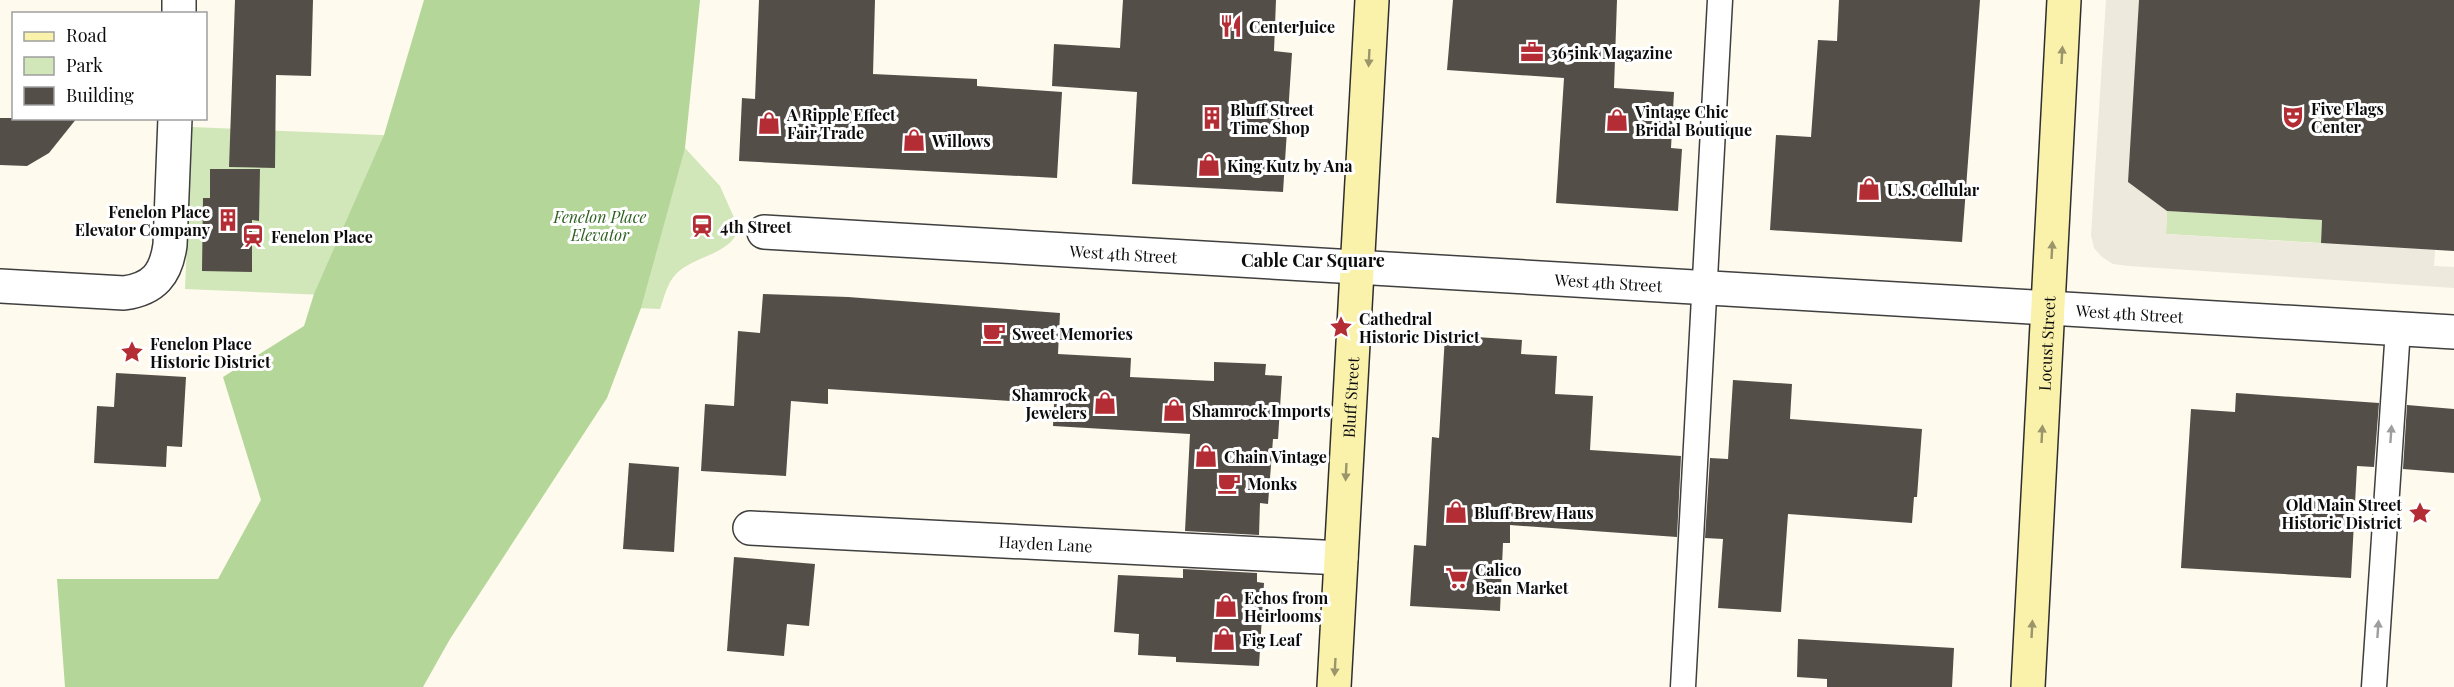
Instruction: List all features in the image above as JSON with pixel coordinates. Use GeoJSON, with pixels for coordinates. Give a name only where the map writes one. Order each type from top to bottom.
{"type":"FeatureCollection","features":[{"type":"Feature","properties":{"kind":"main road","name":"Bluff Street"},"geometry":{"type":"LineString","coordinates":[[1334,687],[1372,0]]}},
{"type":"Feature","properties":{"kind":"main road","name":"Locust Street"},"geometry":{"type":"LineString","coordinates":[[2028,687],[2064,0]]}},
{"type":"Feature","properties":{"kind":"street"},"geometry":{"type":"LineString","coordinates":[[0,286],[124,293],[138,291],[155,283],[168,262],[175,120]]}},
{"type":"Feature","properties":{"kind":"street","name":"West 4th Street"},"geometry":{"type":"LineString","coordinates":[[764,232],[2454,332]]}},
{"type":"Feature","properties":{"kind":"street","name":"Hayden Lane"},"geometry":{"type":"LineString","coordinates":[[750,528],[1341,558]]}},
{"type":"Feature","properties":{"kind":"lane"},"geometry":{"type":"LineString","coordinates":[[1683,687],[1720,0]]}},
{"type":"Feature","properties":{"kind":"lane"},"geometry":{"type":"LineString","coordinates":[[2374,687],[2398,329]]}},
{"type":"Feature","properties":{"kind":"green space"},"geometry":{"type":"Polygon","coordinates":[[[424,0],[700,0],[685,148],[641,308],[607,398],[450,639],[423,687],[65,687],[57,579],[218,579],[261,500],[223,377],[304,326],[314,294],[384,135],[424,0]]]}},
{"type":"Feature","properties":{"kind":"green space","name":"Fenelon Place Elevator"},"geometry":{"type":"Polygon","coordinates":[[[192,127],[685,148],[720,186],[739,229],[734,238],[720,250],[692,263],[676,274],[668,286],[660,309],[185,289],[192,127]]]}},
{"type":"Feature","properties":{"kind":"green space"},"geometry":{"type":"Polygon","coordinates":[[[2167,211],[2322,220],[2321,243],[2166,234],[2167,211]]]}},
{"type":"Feature","properties":{"kind":"shaded area"},"geometry":{"type":"Polygon","coordinates":[[[2106,0],[2139,0],[2129,182],[2167,211],[2166,234],[2435,250],[2434,266],[2454,267],[2454,288],[2129,266],[2113,264],[2102,257],[2094,248],[2091,235],[2106,0]]]}},
{"type":"Feature","properties":{"kind":"building"},"geometry":{"type":"Polygon","coordinates":[[[235,0],[313,0],[311,76],[276,75],[275,168],[229,167],[235,0]]]}},
{"type":"Feature","properties":{"kind":"building"},"geometry":{"type":"Polygon","coordinates":[[[759,0],[875,0],[873,74],[977,79],[977,86],[1062,92],[1057,178],[739,161],[742,98],[755,99],[759,0]]]}},
{"type":"Feature","properties":{"kind":"building"},"geometry":{"type":"Polygon","coordinates":[[[1123,0],[1276,0],[1274,51],[1292,53],[1283,192],[1132,184],[1137,92],[1052,86],[1054,44],[1120,48],[1123,0]]]}},
{"type":"Feature","properties":{"kind":"building"},"geometry":{"type":"Polygon","coordinates":[[[1453,0],[1617,0],[1614,88],[1674,92],[1671,148],[1682,149],[1678,211],[1556,203],[1564,78],[1447,70],[1453,0]]]}},
{"type":"Feature","properties":{"kind":"building"},"geometry":{"type":"Polygon","coordinates":[[[1839,0],[1980,0],[1962,242],[1770,230],[1776,135],[1811,137],[1818,40],[1837,41],[1839,0]]]}},
{"type":"Feature","properties":{"kind":"building","name":"Five Flags Center"},"geometry":{"type":"Polygon","coordinates":[[[2139,0],[2454,0],[2454,251],[2321,243],[2322,220],[2167,211],[2128,182],[2139,0]]]}},
{"type":"Feature","properties":{"kind":"building"},"geometry":{"type":"Polygon","coordinates":[[[0,118],[75,120],[49,153],[27,166],[0,165],[0,118]]]}},
{"type":"Feature","properties":{"kind":"building","name":"Fenelon Place Elevator Company"},"geometry":{"type":"Polygon","coordinates":[[[210,169],[260,169],[259,221],[252,220],[252,272],[202,271],[203,198],[210,198],[210,169]]]}},
{"type":"Feature","properties":{"kind":"building"},"geometry":{"type":"Polygon","coordinates":[[[763,294],[848,297],[1060,313],[1058,354],[1131,358],[1130,377],[1214,381],[1214,362],[1266,364],[1265,375],[1282,376],[1278,439],[1273,439],[1268,504],[1260,503],[1259,535],[1185,531],[1190,434],[1053,426],[1054,404],[828,389],[828,404],[791,401],[786,476],[701,471],[705,404],[734,406],[738,331],[760,333],[763,294]]]}},
{"type":"Feature","properties":{"kind":"building"},"geometry":{"type":"Polygon","coordinates":[[[1445,335],[1522,340],[1521,354],[1557,356],[1555,394],[1593,396],[1590,450],[1681,456],[1677,537],[1510,525],[1510,543],[1503,543],[1500,611],[1410,606],[1414,545],[1426,546],[1432,437],[1439,438],[1445,335]]]}},
{"type":"Feature","properties":{"kind":"building"},"geometry":{"type":"Polygon","coordinates":[[[116,373],[186,377],[182,447],[167,446],[166,467],[94,463],[97,406],[114,407],[116,373]]]}},
{"type":"Feature","properties":{"kind":"building"},"geometry":{"type":"Polygon","coordinates":[[[1733,380],[1792,384],[1790,419],[1922,429],[1917,497],[1914,497],[1912,523],[1788,514],[1781,612],[1718,608],[1723,539],[1705,538],[1710,458],[1728,459],[1733,380]]]}},
{"type":"Feature","properties":{"kind":"building"},"geometry":{"type":"Polygon","coordinates":[[[2236,393],[2379,403],[2374,467],[2357,466],[2351,578],[2181,568],[2191,409],[2235,412],[2236,393]]]}},
{"type":"Feature","properties":{"kind":"building"},"geometry":{"type":"Polygon","coordinates":[[[2407,405],[2454,409],[2454,473],[2403,469],[2407,405]]]}},
{"type":"Feature","properties":{"kind":"building"},"geometry":{"type":"Polygon","coordinates":[[[629,463],[679,467],[674,552],[623,549],[629,463]]]}},
{"type":"Feature","properties":{"kind":"building"},"geometry":{"type":"Polygon","coordinates":[[[734,557],[815,564],[809,626],[787,624],[784,656],[727,651],[734,557]]]}},
{"type":"Feature","properties":{"kind":"building"},"geometry":{"type":"Polygon","coordinates":[[[1183,569],[1257,573],[1257,582],[1264,583],[1259,666],[1176,662],[1176,657],[1138,655],[1139,634],[1114,632],[1118,575],[1183,578],[1183,569]]]}},
{"type":"Feature","properties":{"kind":"building"},"geometry":{"type":"Polygon","coordinates":[[[1798,639],[1954,648],[1952,687],[1827,687],[1827,679],[1797,677],[1798,639]]]}},
{"type":"Feature","properties":{"kind":"place","name":"CenterJuice"},"geometry":{"type":"Point","coordinates":[1231,26]}},
{"type":"Feature","properties":{"kind":"place","name":"365ink Magazine"},"geometry":{"type":"Point","coordinates":[1532,52]}},
{"type":"Feature","properties":{"kind":"place","name":"Five Flags Center"},"geometry":{"type":"Point","coordinates":[2293,117]}},
{"type":"Feature","properties":{"kind":"place","name":"Bluff Street Time Shop"},"geometry":{"type":"Point","coordinates":[1212,118]}},
{"type":"Feature","properties":{"kind":"place","name":"Vintage Chic Bridal Boutique"},"geometry":{"type":"Point","coordinates":[1617,120]}},
{"type":"Feature","properties":{"kind":"place","name":"A Ripple Effect Fair Trade"},"geometry":{"type":"Point","coordinates":[769,123]}},
{"type":"Feature","properties":{"kind":"place","name":"Willows"},"geometry":{"type":"Point","coordinates":[914,140]}},
{"type":"Feature","properties":{"kind":"place","name":"King Kutz by Ana"},"geometry":{"type":"Point","coordinates":[1209,165]}},
{"type":"Feature","properties":{"kind":"place","name":"U.S. Cellular"},"geometry":{"type":"Point","coordinates":[1869,189]}},
{"type":"Feature","properties":{"kind":"place","name":"Fenelon Place Elevator Company"},"geometry":{"type":"Point","coordinates":[228,220]}},
{"type":"Feature","properties":{"kind":"place","name":"4th Street"},"geometry":{"type":"Point","coordinates":[702,226]}},
{"type":"Feature","properties":{"kind":"place","name":"Fenelon Place"},"geometry":{"type":"Point","coordinates":[253,236]}},
{"type":"Feature","properties":{"kind":"place","name":"Cathedral Historic District"},"geometry":{"type":"Point","coordinates":[1341,327]}},
{"type":"Feature","properties":{"kind":"place","name":"Sweet Memories"},"geometry":{"type":"Point","coordinates":[994,333]}},
{"type":"Feature","properties":{"kind":"place","name":"Fenelon Place Historic District"},"geometry":{"type":"Point","coordinates":[132,352]}},
{"type":"Feature","properties":{"kind":"place","name":"Shamrock Jewelers"},"geometry":{"type":"Point","coordinates":[1105,403]}},
{"type":"Feature","properties":{"kind":"place","name":"Shamrock Imports"},"geometry":{"type":"Point","coordinates":[1174,410]}},
{"type":"Feature","properties":{"kind":"place","name":"Chain Vintage"},"geometry":{"type":"Point","coordinates":[1206,456]}},
{"type":"Feature","properties":{"kind":"place","name":"Monks"},"geometry":{"type":"Point","coordinates":[1229,483]}},
{"type":"Feature","properties":{"kind":"place","name":"Bluff Brew Haus"},"geometry":{"type":"Point","coordinates":[1456,512]}},
{"type":"Feature","properties":{"kind":"place","name":"Old Main Street Historic District"},"geometry":{"type":"Point","coordinates":[2420,513]}},
{"type":"Feature","properties":{"kind":"place","name":"Calico Bean Market"},"geometry":{"type":"Point","coordinates":[1457,578]}},
{"type":"Feature","properties":{"kind":"place","name":"Echos from Heirlooms"},"geometry":{"type":"Point","coordinates":[1226,606]}},
{"type":"Feature","properties":{"kind":"place","name":"Fig Leaf"},"geometry":{"type":"Point","coordinates":[1224,639]}},
{"type":"Feature","properties":{"kind":"district","name":"Cable Car Square"},"geometry":{"type":"Point","coordinates":[1313,260]}}]}
